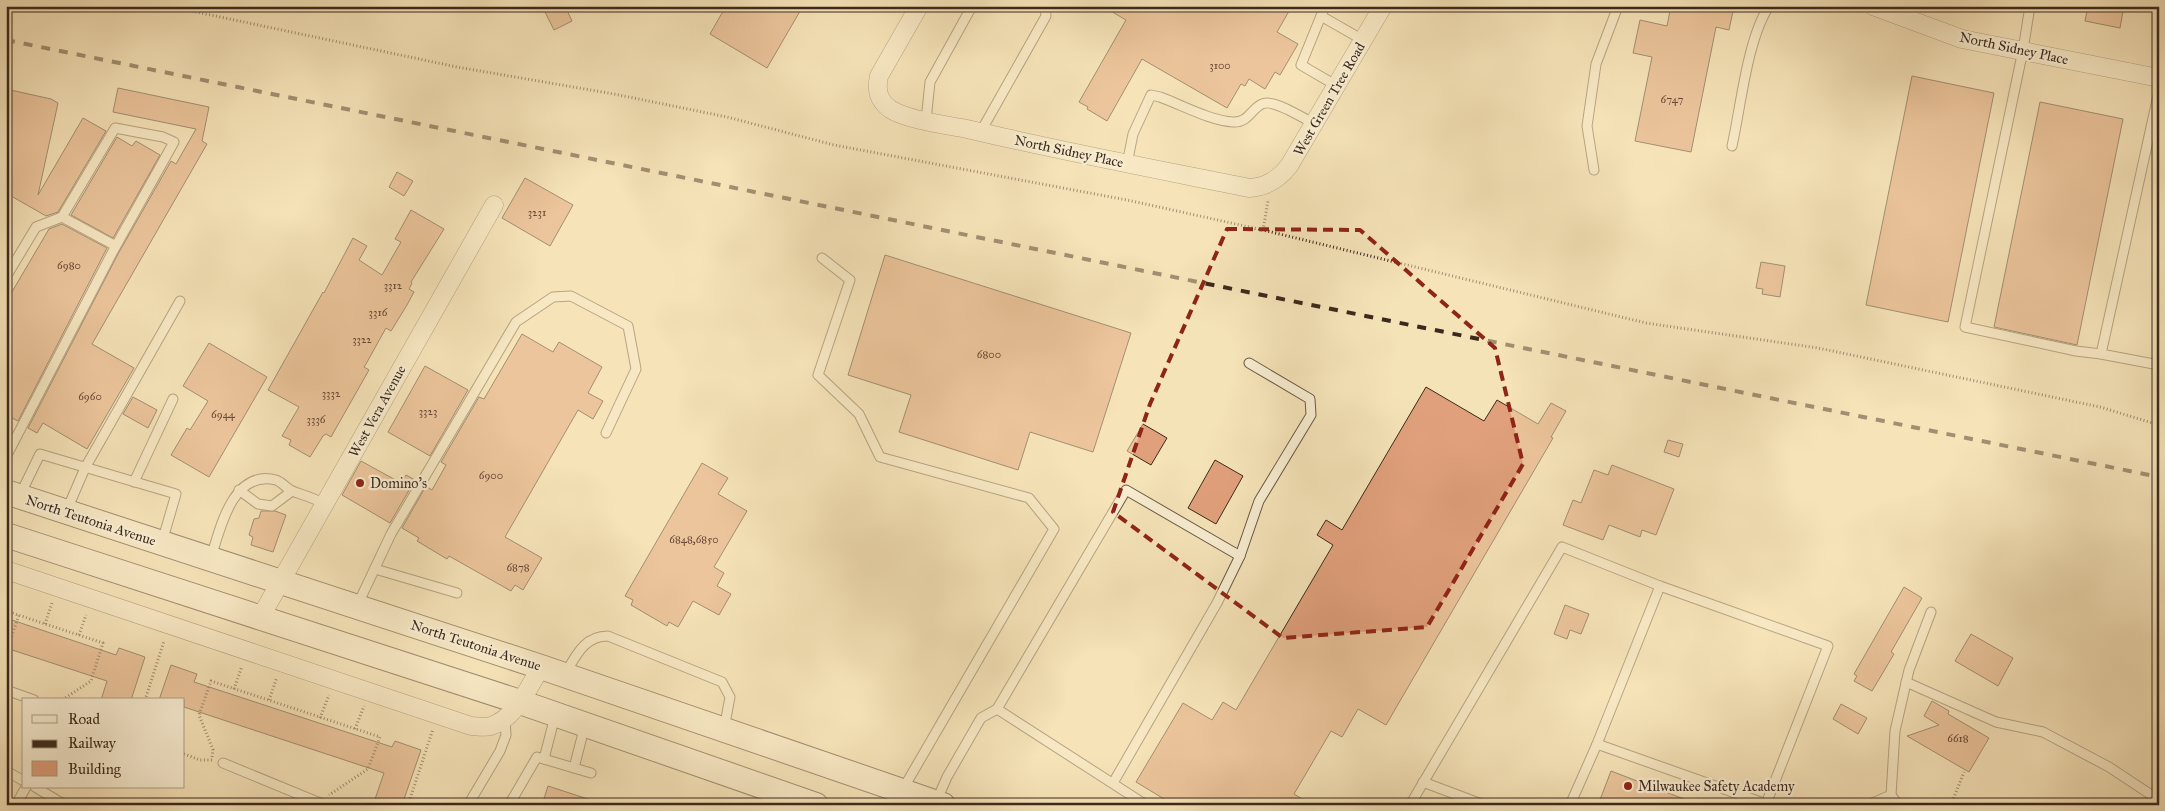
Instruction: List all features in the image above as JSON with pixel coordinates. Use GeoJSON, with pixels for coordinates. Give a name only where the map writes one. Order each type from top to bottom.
{"type":"FeatureCollection","features":[{"type":"Feature","properties":{"kind":"main road","name":"North Teutonia Avenue"},"geometry":{"type":"LineString","coordinates":[[13,494],[565,675],[906,796],[940,804]]}},
{"type":"Feature","properties":{"kind":"main road"},"geometry":{"type":"LineString","coordinates":[[6,535],[260,618],[512,710],[556,714],[770,793],[816,805]]}},
{"type":"Feature","properties":{"kind":"street","name":"North Sidney Place"},"geometry":{"type":"LineString","coordinates":[[919,6],[879,76],[877,84],[878,96],[897,113],[1127,164],[1249,188],[1267,185]]}},
{"type":"Feature","properties":{"kind":"street","name":"West Green Tree Road"},"geometry":{"type":"LineString","coordinates":[[1267,185],[1282,174],[1315,124],[1383,6]]}},
{"type":"Feature","properties":{"kind":"street","name":"North Sidney Place"},"geometry":{"type":"LineString","coordinates":[[1874,6],[1962,39],[2159,78]]}},
{"type":"Feature","properties":{"kind":"street","name":"West Vera Avenue"},"geometry":{"type":"LineString","coordinates":[[260,618],[494,205]]}},
{"type":"Feature","properties":{"kind":"street"},"geometry":{"type":"LineString","coordinates":[[6,570],[471,726],[489,727],[512,710],[541,667]]}},
{"type":"Feature","properties":{"kind":"lane"},"geometry":{"type":"LineString","coordinates":[[926,120],[930,82],[972,6]]}},
{"type":"Feature","properties":{"kind":"lane"},"geometry":{"type":"LineString","coordinates":[[980,132],[1046,16],[1045,6]]}},
{"type":"Feature","properties":{"kind":"lane"},"geometry":{"type":"LineString","coordinates":[[1325,6],[1301,65],[1337,86]]}},
{"type":"Feature","properties":{"kind":"lane"},"geometry":{"type":"LineString","coordinates":[[1594,170],[1588,126],[1596,64],[1618,6]]}},
{"type":"Feature","properties":{"kind":"lane"},"geometry":{"type":"LineString","coordinates":[[1732,146],[1753,43],[1769,6]]}},
{"type":"Feature","properties":{"kind":"lane"},"geometry":{"type":"LineString","coordinates":[[2030,6],[2023,50],[1965,327],[2076,351],[2159,365]]}},
{"type":"Feature","properties":{"kind":"lane"},"geometry":{"type":"LineString","coordinates":[[1321,16],[1363,40]]}},
{"type":"Feature","properties":{"kind":"lane"},"geometry":{"type":"LineString","coordinates":[[2101,354],[2159,91]]}},
{"type":"Feature","properties":{"kind":"lane"},"geometry":{"type":"LineString","coordinates":[[1127,164],[1133,134],[1151,95],[1222,120],[1236,122],[1246,119],[1262,104],[1268,103],[1315,124]]}},
{"type":"Feature","properties":{"kind":"lane"},"geometry":{"type":"LineString","coordinates":[[6,277],[36,227],[62,217],[115,128],[163,136],[174,142],[116,246],[6,457]]}},
{"type":"Feature","properties":{"kind":"lane"},"geometry":{"type":"LineString","coordinates":[[62,217],[116,246]]}},
{"type":"Feature","properties":{"kind":"lane"},"geometry":{"type":"LineString","coordinates":[[822,258],[850,280],[818,375],[859,414],[880,458],[1029,498],[1054,529],[906,796]]}},
{"type":"Feature","properties":{"kind":"lane"},"geometry":{"type":"LineString","coordinates":[[357,606],[391,534],[516,322],[553,297],[572,296],[628,326],[636,369],[606,434]]}},
{"type":"Feature","properties":{"kind":"lane"},"geometry":{"type":"LineString","coordinates":[[66,512],[85,468],[180,301]]}},
{"type":"Feature","properties":{"kind":"lane"},"geometry":{"type":"LineString","coordinates":[[1112,783],[1218,603],[1240,556],[1259,502],[1311,414],[1310,400],[1249,364]]}},
{"type":"Feature","properties":{"kind":"lane"},"geometry":{"type":"LineString","coordinates":[[134,482],[173,399]]}},
{"type":"Feature","properties":{"kind":"lane"},"geometry":{"type":"LineString","coordinates":[[13,494],[40,454],[176,494],[162,543]]}},
{"type":"Feature","properties":{"kind":"lane"},"geometry":{"type":"LineString","coordinates":[[211,558],[227,512],[239,490],[254,479],[276,480],[292,490],[310,496],[325,504]]}},
{"type":"Feature","properties":{"kind":"lane"},"geometry":{"type":"LineString","coordinates":[[239,490],[258,504],[272,506],[292,490]]}},
{"type":"Feature","properties":{"kind":"lane"},"geometry":{"type":"LineString","coordinates":[[940,804],[947,777],[980,718],[997,709],[1126,490],[1240,556]]}},
{"type":"Feature","properties":{"kind":"lane"},"geometry":{"type":"LineString","coordinates":[[1410,805],[1562,548],[1660,586],[1828,646],[1768,804],[1597,744]]}},
{"type":"Feature","properties":{"kind":"lane"},"geometry":{"type":"LineString","coordinates":[[375,569],[458,593]]}},
{"type":"Feature","properties":{"kind":"lane"},"geometry":{"type":"LineString","coordinates":[[1570,805],[1597,744],[1660,586]]}},
{"type":"Feature","properties":{"kind":"lane"},"geometry":{"type":"LineString","coordinates":[[1898,805],[1891,795],[1895,731],[1909,670],[1931,612]]}},
{"type":"Feature","properties":{"kind":"lane"},"geometry":{"type":"LineString","coordinates":[[565,675],[582,646],[599,636],[608,636],[722,682],[730,697],[724,730]]}},
{"type":"Feature","properties":{"kind":"lane"},"geometry":{"type":"LineString","coordinates":[[1906,682],[1996,722],[2043,732],[2108,767],[2159,800]]}},
{"type":"Feature","properties":{"kind":"lane"},"geometry":{"type":"LineString","coordinates":[[6,690],[28,698]]}},
{"type":"Feature","properties":{"kind":"lane"},"geometry":{"type":"LineString","coordinates":[[997,709],[1144,803],[1143,805]]}},
{"type":"Feature","properties":{"kind":"lane"},"geometry":{"type":"LineString","coordinates":[[468,805],[500,751],[512,710]]}},
{"type":"Feature","properties":{"kind":"lane"},"geometry":{"type":"LineString","coordinates":[[544,759],[556,714]]}},
{"type":"Feature","properties":{"kind":"lane"},"geometry":{"type":"LineString","coordinates":[[574,768],[585,724]]}},
{"type":"Feature","properties":{"kind":"lane"},"geometry":{"type":"LineString","coordinates":[[509,805],[537,757],[591,773]]}},
{"type":"Feature","properties":{"kind":"lane"},"geometry":{"type":"LineString","coordinates":[[223,763],[322,804]]}},
{"type":"Feature","properties":{"kind":"lane"},"geometry":{"type":"LineString","coordinates":[[6,771],[22,780]]}},
{"type":"Feature","properties":{"kind":"lane"},"geometry":{"type":"LineString","coordinates":[[1423,782],[1484,805]]}},
{"type":"Feature","properties":{"kind":"lane"},"geometry":{"type":"LineString","coordinates":[[16,805],[25,788]]}},
{"type":"Feature","properties":{"kind":"lane"},"geometry":{"type":"LineString","coordinates":[[37,788],[65,805]]}},
{"type":"Feature","properties":{"kind":"lane"},"geometry":{"type":"LineString","coordinates":[[1868,805],[1891,795]]}},
{"type":"Feature","properties":{"kind":"path"},"geometry":{"type":"LineString","coordinates":[[168,6],[458,67],[623,96],[727,117],[834,145],[1127,200],[1262,230],[1646,323],[1827,350],[2100,407],[2159,425]]}},
{"type":"Feature","properties":{"kind":"path"},"geometry":{"type":"LineString","coordinates":[[1262,230],[1268,202],[1267,185]]}},
{"type":"Feature","properties":{"kind":"path"},"geometry":{"type":"LineString","coordinates":[[45,624],[53,601]]}},
{"type":"Feature","properties":{"kind":"path"},"geometry":{"type":"LineString","coordinates":[[6,611],[103,643],[91,680],[65,698]]}},
{"type":"Feature","properties":{"kind":"path"},"geometry":{"type":"LineString","coordinates":[[79,635],[87,612]]}},
{"type":"Feature","properties":{"kind":"path"},"geometry":{"type":"LineString","coordinates":[[6,653],[19,615]]}},
{"type":"Feature","properties":{"kind":"path"},"geometry":{"type":"LineString","coordinates":[[146,698],[165,638]]}},
{"type":"Feature","properties":{"kind":"path"},"geometry":{"type":"LineString","coordinates":[[234,689],[242,664]]}},
{"type":"Feature","properties":{"kind":"path"},"geometry":{"type":"LineString","coordinates":[[269,700],[277,676]]}},
{"type":"Feature","properties":{"kind":"path"},"geometry":{"type":"LineString","coordinates":[[212,760],[212,750],[199,715],[210,681],[380,737],[368,769],[322,804]]}},
{"type":"Feature","properties":{"kind":"path"},"geometry":{"type":"LineString","coordinates":[[320,718],[330,694]]}},
{"type":"Feature","properties":{"kind":"path"},"geometry":{"type":"LineString","coordinates":[[355,729],[364,705]]}},
{"type":"Feature","properties":{"kind":"path"},"geometry":{"type":"LineString","coordinates":[[408,805],[434,728]]}},
{"type":"Feature","properties":{"kind":"path"},"geometry":{"type":"LineString","coordinates":[[185,754],[200,760],[212,760],[223,763]]}},
{"type":"Feature","properties":{"kind":"path"},"geometry":{"type":"LineString","coordinates":[[1951,805],[1964,772]]}},
{"type":"Feature","properties":{"kind":"highlighted area"},"geometry":{"type":"Polygon","coordinates":[[[1227,229],[1360,230],[1495,348],[1523,464],[1427,627],[1283,638],[1113,512],[1150,404],[1227,229]]]}},
{"type":"Feature","properties":{"kind":"building"},"geometry":{"type":"Polygon","coordinates":[[[542,6],[565,6],[572,21],[554,30],[542,6]]]}},
{"type":"Feature","properties":{"kind":"building"},"geometry":{"type":"Polygon","coordinates":[[[726,6],[803,6],[767,68],[710,34],[726,6]]]}},
{"type":"Feature","properties":{"kind":"building"},"geometry":{"type":"Polygon","coordinates":[[[1102,6],[1292,6],[1277,32],[1298,44],[1280,75],[1275,72],[1265,89],[1249,79],[1245,86],[1241,84],[1227,108],[1142,59],[1107,121],[1079,102],[1126,20],[1102,6]]]}},
{"type":"Feature","properties":{"kind":"building"},"geometry":{"type":"Polygon","coordinates":[[[1671,6],[1734,6],[1729,30],[1716,27],[1691,152],[1635,141],[1652,57],[1633,53],[1640,20],[1667,26],[1671,6]]]}},
{"type":"Feature","properties":{"kind":"building"},"geometry":{"type":"Polygon","coordinates":[[[2088,6],[2124,6],[2120,28],[2085,21],[2088,6]]]}},
{"type":"Feature","properties":{"kind":"building"},"geometry":{"type":"Polygon","coordinates":[[[1912,76],[1994,93],[1948,322],[1866,305],[1912,76]]]}},
{"type":"Feature","properties":{"kind":"building"},"geometry":{"type":"Polygon","coordinates":[[[118,88],[209,107],[202,141],[207,144],[92,344],[134,368],[87,449],[43,423],[37,433],[28,428],[118,254],[171,161],[176,164],[196,129],[113,112],[118,88]]]}},
{"type":"Feature","properties":{"kind":"building"},"geometry":{"type":"Polygon","coordinates":[[[6,89],[51,99],[58,103],[38,195],[83,118],[106,131],[58,212],[46,216],[6,193],[6,89]]]}},
{"type":"Feature","properties":{"kind":"building"},"geometry":{"type":"Polygon","coordinates":[[[2040,102],[2123,119],[2077,345],[1994,327],[2040,102]]]}},
{"type":"Feature","properties":{"kind":"building"},"geometry":{"type":"Polygon","coordinates":[[[117,137],[132,146],[136,141],[160,155],[113,238],[71,215],[117,137]]]}},
{"type":"Feature","properties":{"kind":"building"},"geometry":{"type":"Polygon","coordinates":[[[397,172],[413,181],[404,196],[389,187],[397,172]]]}},
{"type":"Feature","properties":{"kind":"building"},"geometry":{"type":"Polygon","coordinates":[[[525,178],[573,205],[550,246],[502,218],[525,178]]]}},
{"type":"Feature","properties":{"kind":"building"},"geometry":{"type":"Polygon","coordinates":[[[411,210],[444,229],[411,282],[409,289],[414,292],[407,305],[391,331],[386,328],[364,367],[369,370],[331,437],[326,434],[323,436],[310,457],[289,445],[291,440],[282,436],[299,407],[268,390],[324,293],[353,238],[367,246],[359,260],[382,275],[401,242],[395,239],[411,210]]]}},
{"type":"Feature","properties":{"kind":"building"},"geometry":{"type":"Polygon","coordinates":[[[62,224],[107,248],[18,421],[6,415],[6,302],[49,229],[62,224]]]}},
{"type":"Feature","properties":{"kind":"building"},"geometry":{"type":"Polygon","coordinates":[[[885,255],[1131,333],[1093,452],[1030,432],[1018,470],[899,432],[911,395],[848,375],[885,255]]]}},
{"type":"Feature","properties":{"kind":"building"},"geometry":{"type":"Polygon","coordinates":[[[1761,262],[1785,266],[1780,297],[1762,294],[1763,289],[1756,288],[1761,262]]]}},
{"type":"Feature","properties":{"kind":"building"},"geometry":{"type":"Polygon","coordinates":[[[522,334],[553,352],[559,342],[602,367],[588,393],[603,401],[593,419],[578,410],[505,537],[542,558],[523,590],[515,585],[511,591],[449,556],[447,559],[417,541],[419,538],[402,528],[426,486],[432,490],[446,465],[441,462],[479,397],[484,399],[522,334]]]}},
{"type":"Feature","properties":{"kind":"building"},"geometry":{"type":"Polygon","coordinates":[[[209,343],[267,377],[209,477],[171,455],[187,428],[190,430],[208,401],[183,386],[209,343]]]}},
{"type":"Feature","properties":{"kind":"building"},"geometry":{"type":"Polygon","coordinates":[[[425,366],[468,390],[430,456],[388,432],[425,366]]]}},
{"type":"Feature","properties":{"kind":"building"},"geometry":{"type":"Polygon","coordinates":[[[1426,387],[1484,421],[1497,400],[1538,424],[1551,403],[1566,411],[1551,437],[1553,438],[1386,725],[1358,709],[1342,737],[1331,731],[1294,794],[1312,805],[1174,805],[1136,782],[1183,703],[1212,720],[1223,702],[1236,710],[1333,545],[1317,535],[1326,520],[1342,530],[1426,387]]]}},
{"type":"Feature","properties":{"kind":"building"},"geometry":{"type":"Polygon","coordinates":[[[133,397],[157,410],[148,428],[123,414],[133,397]]]}},
{"type":"Feature","properties":{"kind":"building"},"geometry":{"type":"Polygon","coordinates":[[[1143,424],[1167,438],[1151,465],[1127,451],[1143,424]]]}},
{"type":"Feature","properties":{"kind":"building"},"geometry":{"type":"Polygon","coordinates":[[[1668,440],[1683,444],[1679,457],[1664,452],[1668,440]]]}},
{"type":"Feature","properties":{"kind":"building"},"geometry":{"type":"Polygon","coordinates":[[[1215,460],[1243,476],[1216,524],[1188,508],[1215,460]]]}},
{"type":"Feature","properties":{"kind":"building"},"geometry":{"type":"Polygon","coordinates":[[[361,461],[401,483],[406,475],[415,480],[390,523],[342,495],[361,461]]]}},
{"type":"Feature","properties":{"kind":"building"},"geometry":{"type":"Polygon","coordinates":[[[702,463],[728,478],[718,494],[747,511],[714,567],[724,573],[717,586],[731,594],[719,615],[693,601],[678,627],[669,622],[667,626],[631,605],[633,600],[625,596],[702,463]]]}},
{"type":"Feature","properties":{"kind":"building"},"geometry":{"type":"Polygon","coordinates":[[[1612,465],[1674,489],[1656,535],[1642,530],[1640,537],[1609,525],[1603,540],[1563,525],[1573,500],[1581,503],[1594,470],[1608,475],[1612,465]]]}},
{"type":"Feature","properties":{"kind":"building"},"geometry":{"type":"Polygon","coordinates":[[[261,511],[275,511],[286,515],[273,552],[251,545],[253,537],[249,535],[254,519],[259,518],[261,511]]]}},
{"type":"Feature","properties":{"kind":"building"},"geometry":{"type":"Polygon","coordinates":[[[1904,587],[1922,598],[1891,652],[1894,654],[1872,691],[1854,681],[1857,676],[1854,674],[1904,587]]]}},
{"type":"Feature","properties":{"kind":"building"},"geometry":{"type":"Polygon","coordinates":[[[1565,605],[1589,614],[1581,634],[1570,630],[1567,639],[1554,634],[1565,605]]]}},
{"type":"Feature","properties":{"kind":"building"},"geometry":{"type":"Polygon","coordinates":[[[6,618],[116,655],[119,648],[145,657],[132,698],[102,698],[107,681],[6,648],[6,618]]]}},
{"type":"Feature","properties":{"kind":"building"},"geometry":{"type":"Polygon","coordinates":[[[1971,634],[2013,658],[1998,686],[1955,661],[1971,634]]]}},
{"type":"Feature","properties":{"kind":"building"},"geometry":{"type":"Polygon","coordinates":[[[171,665],[197,674],[194,682],[392,747],[395,741],[421,750],[402,805],[373,805],[384,773],[185,707],[185,698],[160,698],[171,665]]]}},
{"type":"Feature","properties":{"kind":"building"},"geometry":{"type":"Polygon","coordinates":[[[1932,701],[1949,711],[1948,714],[1989,738],[1969,772],[1907,736],[1939,725],[1924,716],[1932,701]]]}},
{"type":"Feature","properties":{"kind":"building"},"geometry":{"type":"Polygon","coordinates":[[[1841,704],[1867,718],[1858,734],[1833,719],[1841,704]]]}},
{"type":"Feature","properties":{"kind":"building","name":"Milwaukee Safety Academy"},"geometry":{"type":"Polygon","coordinates":[[[1611,771],[1697,804],[1598,805],[1611,771]]]}},
{"type":"Feature","properties":{"kind":"building"},"geometry":{"type":"Polygon","coordinates":[[[548,786],[597,802],[596,805],[542,805],[548,786]]]}},
{"type":"Feature","properties":{"kind":"railway"},"geometry":{"type":"LineString","coordinates":[[6,40],[2159,477]]}},
{"type":"Feature","properties":{"kind":"place","name":"Domino's"},"geometry":{"type":"Point","coordinates":[360,483]}},
{"type":"Feature","properties":{"kind":"place","name":"Milwaukee Safety Academy"},"geometry":{"type":"Point","coordinates":[1628,786]}}]}
